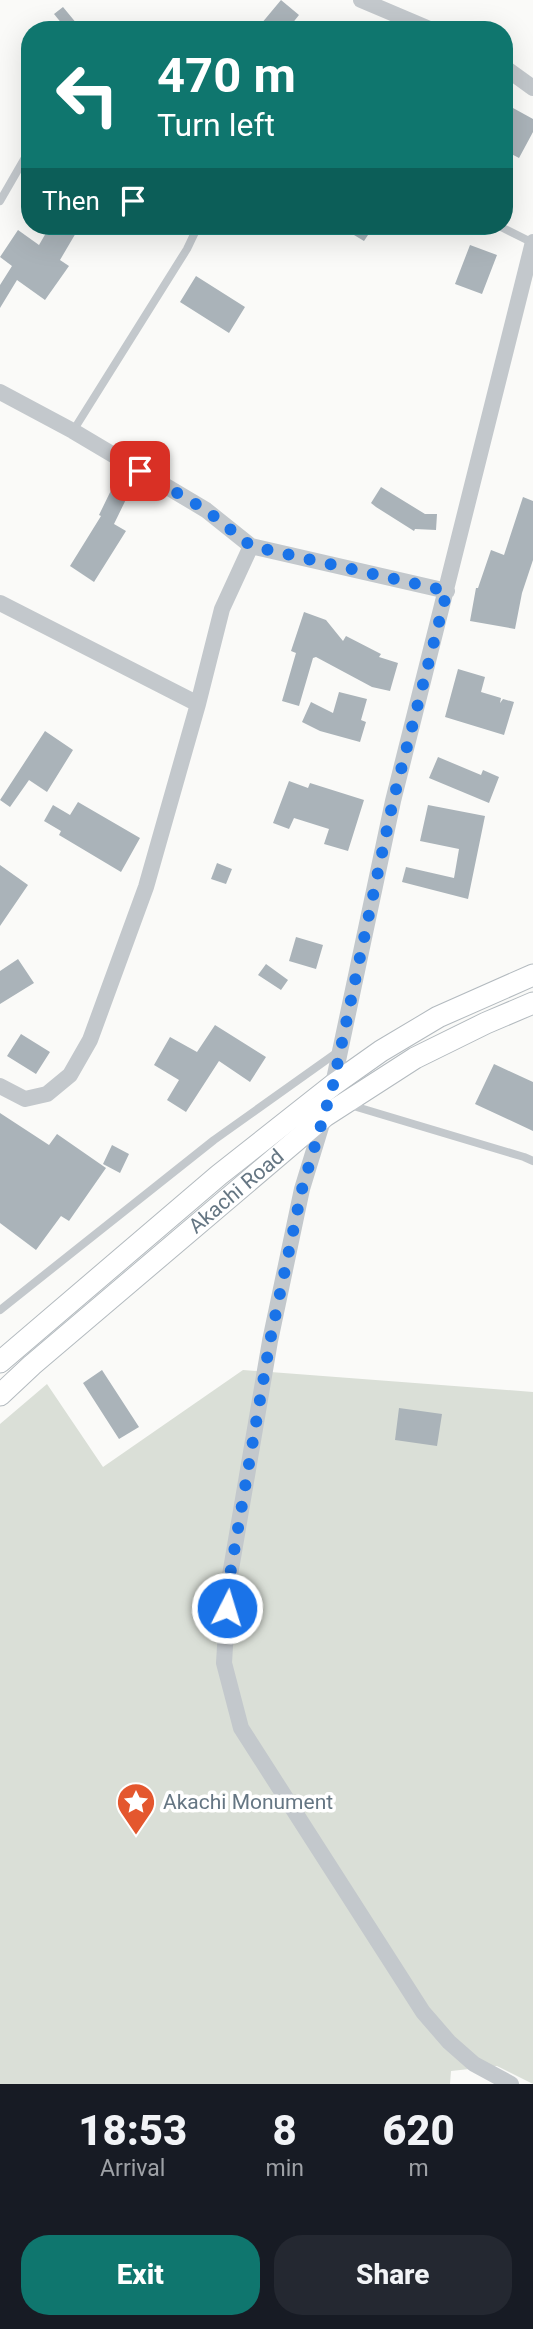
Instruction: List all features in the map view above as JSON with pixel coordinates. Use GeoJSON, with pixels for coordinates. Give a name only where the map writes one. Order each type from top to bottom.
{"type":"FeatureCollection","features":[{"type":"Feature","properties":{"kind":"main road","name":"Akachi Road"},"geometry":{"type":"LineString","coordinates":[[0,1395],[325,1116],[339,1094],[381,1051],[438,1017],[533,975]]}},
{"type":"Feature","properties":{"kind":"main road","name":"Akachi Road"},"geometry":{"type":"LineString","coordinates":[[0,1362],[209,1182],[339,1094],[533,1003]]}},
{"type":"Feature","properties":{"kind":"street"},"geometry":{"type":"LineString","coordinates":[[361,0],[411,21]]}},
{"type":"Feature","properties":{"kind":"street"},"geometry":{"type":"LineString","coordinates":[[513,74],[533,88]]}},
{"type":"Feature","properties":{"kind":"street"},"geometry":{"type":"LineString","coordinates":[[339,1094],[339,1051],[393,801],[533,242]]}},
{"type":"Feature","properties":{"kind":"street"},"geometry":{"type":"LineString","coordinates":[[0,392],[74,431],[206,510],[251,546],[447,591]]}},
{"type":"Feature","properties":{"kind":"street"},"geometry":{"type":"LineString","coordinates":[[0,1086],[24,1099],[47,1094],[70,1074],[90,1040],[146,887],[222,609],[251,546]]}},
{"type":"Feature","properties":{"kind":"street"},"geometry":{"type":"LineString","coordinates":[[0,603],[198,704]]}},
{"type":"Feature","properties":{"kind":"street"},"geometry":{"type":"LineString","coordinates":[[325,1116],[302,1189],[270,1341],[229,1581],[224,1663],[242,1728],[423,2012],[449,2042],[474,2064],[512,2084]]}},
{"type":"Feature","properties":{"kind":"lane"},"geometry":{"type":"LineString","coordinates":[[0,201],[21,165]]}},
{"type":"Feature","properties":{"kind":"lane"},"geometry":{"type":"LineString","coordinates":[[513,233],[533,242]]}},
{"type":"Feature","properties":{"kind":"lane"},"geometry":{"type":"LineString","coordinates":[[74,431],[194,235]]}},
{"type":"Feature","properties":{"kind":"lane"},"geometry":{"type":"LineString","coordinates":[[0,1310],[214,1140],[339,1051]]}},
{"type":"Feature","properties":{"kind":"lane"},"geometry":{"type":"LineString","coordinates":[[339,1094],[533,1161]]}},
{"type":"Feature","properties":{"kind":"shaded area"},"geometry":{"type":"Polygon","coordinates":[[[243,1370],[533,1392],[533,2084],[497,2066],[451,2071],[450,2084],[0,2084],[0,1424],[47,1384],[103,1467],[243,1370]]]}},
{"type":"Feature","properties":{"kind":"building"},"geometry":{"type":"Polygon","coordinates":[[[281,0],[299,15],[294,21],[264,21],[281,0]]]}},
{"type":"Feature","properties":{"kind":"building"},"geometry":{"type":"Polygon","coordinates":[[[63,7],[75,21],[60,21],[54,14],[63,7]]]}},
{"type":"Feature","properties":{"kind":"building"},"geometry":{"type":"Polygon","coordinates":[[[513,108],[533,119],[533,132],[519,158],[513,155],[513,108]]]}},
{"type":"Feature","properties":{"kind":"building"},"geometry":{"type":"Polygon","coordinates":[[[18,230],[21,235],[39,245],[45,235],[75,235],[60,260],[69,266],[45,300],[17,280],[0,308],[0,285],[12,266],[0,257],[18,230]]]}},
{"type":"Feature","properties":{"kind":"building"},"geometry":{"type":"Polygon","coordinates":[[[354,235],[368,235],[364,241],[354,235]]]}},
{"type":"Feature","properties":{"kind":"building"},"geometry":{"type":"Polygon","coordinates":[[[470,245],[497,255],[482,294],[455,284],[470,245]]]}},
{"type":"Feature","properties":{"kind":"building"},"geometry":{"type":"Polygon","coordinates":[[[196,276],[245,307],[229,333],[180,302],[196,276]]]}},
{"type":"Feature","properties":{"kind":"building"},"geometry":{"type":"Polygon","coordinates":[[[117,478],[133,485],[114,524],[126,531],[94,582],[70,566],[101,516],[99,515],[117,478]]]}},
{"type":"Feature","properties":{"kind":"building"},"geometry":{"type":"Polygon","coordinates":[[[381,487],[425,514],[437,514],[436,530],[414,531],[376,507],[371,503],[381,487]]]}},
{"type":"Feature","properties":{"kind":"building"},"geometry":{"type":"Polygon","coordinates":[[[523,497],[533,501],[533,560],[522,593],[515,629],[470,621],[476,588],[491,550],[504,555],[523,497]]]}},
{"type":"Feature","properties":{"kind":"building"},"geometry":{"type":"Polygon","coordinates":[[[304,612],[326,620],[343,641],[346,636],[381,654],[379,657],[398,663],[390,691],[372,687],[316,657],[313,658],[299,706],[282,701],[296,653],[291,651],[304,612]]]}},
{"type":"Feature","properties":{"kind":"building"},"geometry":{"type":"Polygon","coordinates":[[[458,669],[485,677],[481,692],[501,698],[500,703],[503,699],[514,702],[504,735],[445,717],[458,669]]]}},
{"type":"Feature","properties":{"kind":"building"},"geometry":{"type":"Polygon","coordinates":[[[339,692],[367,699],[361,720],[366,722],[360,742],[320,731],[302,722],[311,702],[333,713],[339,692]]]}},
{"type":"Feature","properties":{"kind":"building"},"geometry":{"type":"Polygon","coordinates":[[[45,731],[73,750],[47,792],[29,780],[10,807],[0,800],[45,731]]]}},
{"type":"Feature","properties":{"kind":"building"},"geometry":{"type":"Polygon","coordinates":[[[438,757],[481,775],[483,770],[499,777],[489,803],[429,778],[438,757]]]}},
{"type":"Feature","properties":{"kind":"building"},"geometry":{"type":"Polygon","coordinates":[[[289,781],[308,788],[310,783],[364,800],[348,851],[324,844],[329,829],[294,818],[289,829],[273,823],[289,781]]]}},
{"type":"Feature","properties":{"kind":"building"},"geometry":{"type":"Polygon","coordinates":[[[78,802],[140,838],[121,872],[59,835],[61,831],[44,821],[53,805],[70,815],[78,802]]]}},
{"type":"Feature","properties":{"kind":"building"},"geometry":{"type":"Polygon","coordinates":[[[428,805],[485,816],[468,899],[402,882],[406,867],[454,878],[459,849],[420,841],[428,805]]]}},
{"type":"Feature","properties":{"kind":"building"},"geometry":{"type":"Polygon","coordinates":[[[217,863],[232,869],[226,884],[211,879],[217,863]]]}},
{"type":"Feature","properties":{"kind":"building"},"geometry":{"type":"Polygon","coordinates":[[[0,865],[28,885],[0,926],[0,865]]]}},
{"type":"Feature","properties":{"kind":"building"},"geometry":{"type":"Polygon","coordinates":[[[296,937],[323,945],[316,969],[289,961],[296,937]]]}},
{"type":"Feature","properties":{"kind":"building"},"geometry":{"type":"Polygon","coordinates":[[[18,959],[34,983],[0,1004],[0,971],[18,959]]]}},
{"type":"Feature","properties":{"kind":"building"},"geometry":{"type":"Polygon","coordinates":[[[266,964],[288,980],[281,990],[258,975],[266,964]]]}},
{"type":"Feature","properties":{"kind":"building"},"geometry":{"type":"Polygon","coordinates":[[[215,1025],[266,1057],[250,1082],[219,1061],[186,1112],[167,1100],[179,1080],[154,1065],[170,1037],[197,1052],[215,1025]]]}},
{"type":"Feature","properties":{"kind":"building"},"geometry":{"type":"Polygon","coordinates":[[[21,1034],[50,1052],[36,1074],[7,1056],[21,1034]]]}},
{"type":"Feature","properties":{"kind":"building"},"geometry":{"type":"Polygon","coordinates":[[[494,1064],[533,1082],[533,1131],[475,1104],[494,1064]]]}},
{"type":"Feature","properties":{"kind":"building"},"geometry":{"type":"Polygon","coordinates":[[[0,1113],[49,1145],[57,1134],[106,1168],[69,1221],[61,1216],[36,1250],[0,1223],[0,1113]]]}},
{"type":"Feature","properties":{"kind":"building"},"geometry":{"type":"Polygon","coordinates":[[[112,1145],[129,1154],[120,1173],[103,1164],[112,1145]]]}},
{"type":"Feature","properties":{"kind":"building"},"geometry":{"type":"Polygon","coordinates":[[[102,1370],[139,1427],[119,1439],[83,1383],[102,1370]]]}},
{"type":"Feature","properties":{"kind":"building"},"geometry":{"type":"Polygon","coordinates":[[[399,1408],[442,1414],[437,1446],[395,1440],[399,1408]]]}},
{"type":"Feature","properties":{"kind":"place","name":"Akachi Monument"},"geometry":{"type":"Point","coordinates":[136,1836]}},
{"type":"Feature","properties":{"kind":"route"},"geometry":{"type":"LineString","coordinates":[[140,471],[206,510],[251,546],[447,591],[393,801],[333,1085],[302,1189],[270,1341],[229,1581],[227,1608]]}}]}
